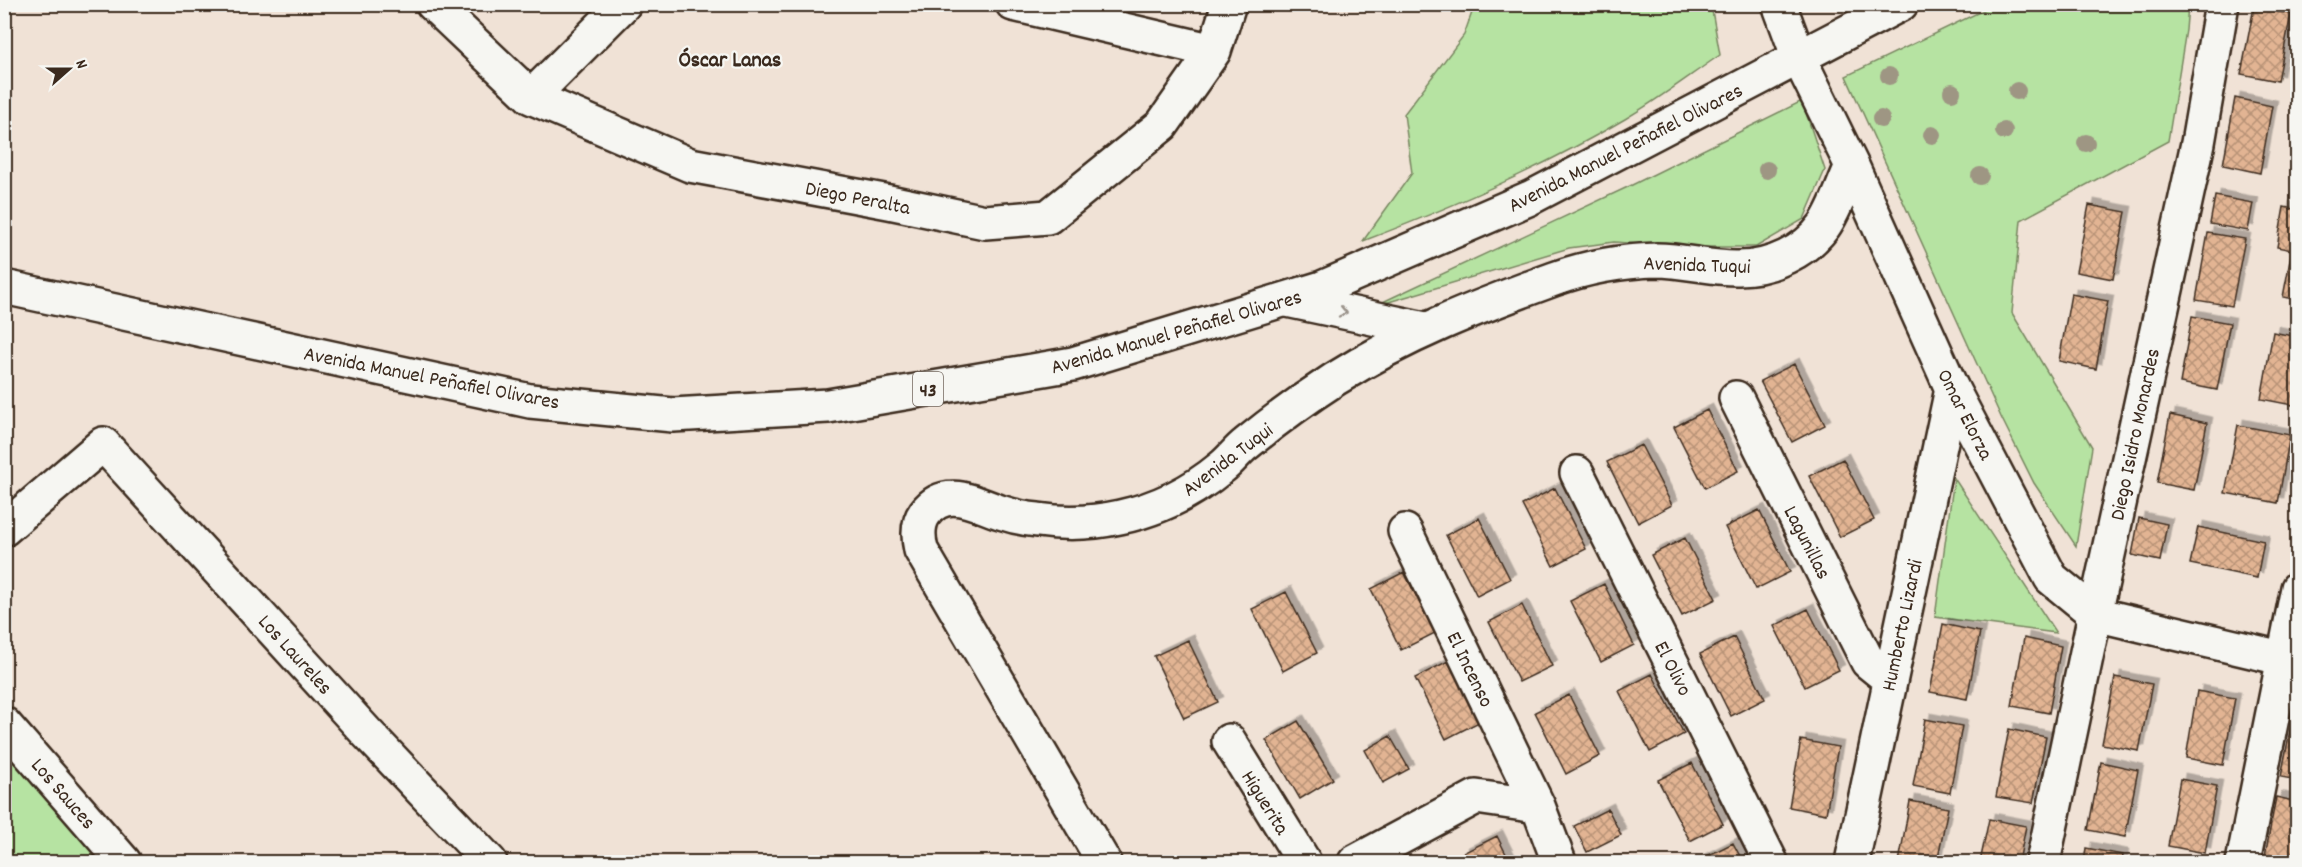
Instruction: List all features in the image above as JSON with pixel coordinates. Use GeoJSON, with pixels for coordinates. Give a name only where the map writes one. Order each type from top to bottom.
{"type":"FeatureCollection","features":[{"type":"Feature","properties":{"kind":"street","name":"Diego Peralta"},"geometry":{"type":"LineString","coordinates":[[433,4],[531,97],[690,165],[985,222],[1048,217],[1162,125],[1214,51],[1229,4]]}},
{"type":"Feature","properties":{"kind":"street"},"geometry":{"type":"LineString","coordinates":[[531,97],[624,4]]}},
{"type":"Feature","properties":{"kind":"street"},"geometry":{"type":"LineString","coordinates":[[1013,4],[1214,51]]}},
{"type":"Feature","properties":{"kind":"street","name":"Omar Elorza"},"geometry":{"type":"LineString","coordinates":[[1779,4],[1799,58],[1852,166],[1952,388],[2051,578],[2095,614],[2291,661]]}},
{"type":"Feature","properties":{"kind":"street","name":"Avenida Manuel Peñafiel Olivares"},"geometry":{"type":"LineString","coordinates":[[4,287],[530,401],[673,415],[828,406],[1073,364],[1322,288],[1530,198],[1901,4]]}},
{"type":"Feature","properties":{"kind":"street","name":"Diego Isidro Monardes"},"geometry":{"type":"LineString","coordinates":[[2043,862],[2198,144],[2222,4]]}},
{"type":"Feature","properties":{"kind":"street","name":"Avenida Tuqui"},"geometry":{"type":"LineString","coordinates":[[1104,862],[921,549],[918,538],[919,526],[924,515],[932,506],[942,500],[955,497],[966,498],[1000,512],[1037,520],[1071,523],[1105,521],[1139,513],[1171,501],[1201,483],[1224,466],[1244,445],[1333,380],[1425,329],[1538,285],[1598,266],[1658,260],[1688,261],[1738,268],[1758,267],[1778,261],[1796,252],[1812,240],[1826,224],[1852,166]]}},
{"type":"Feature","properties":{"kind":"street"},"geometry":{"type":"LineString","coordinates":[[1286,300],[1425,329]]}},
{"type":"Feature","properties":{"kind":"street","name":"Humberto Lizardi"},"geometry":{"type":"LineString","coordinates":[[1852,862],[1952,388]]}},
{"type":"Feature","properties":{"kind":"street","name":"Lagunillas"},"geometry":{"type":"LineString","coordinates":[[1736,398],[1868,662],[1889,679]]}},
{"type":"Feature","properties":{"kind":"street","name":"Los Laureles"},"geometry":{"type":"LineString","coordinates":[[4,529],[103,444],[368,734],[490,862]]}},
{"type":"Feature","properties":{"kind":"street","name":"El Olivo"},"geometry":{"type":"LineString","coordinates":[[1577,473],[1771,862]]}},
{"type":"Feature","properties":{"kind":"street","name":"El Incenso"},"geometry":{"type":"LineString","coordinates":[[1405,531],[1538,807],[1559,862]]}},
{"type":"Feature","properties":{"kind":"street"},"geometry":{"type":"LineString","coordinates":[[2242,862],[2291,661],[2298,588]]}},
{"type":"Feature","properties":{"kind":"street","name":"Los Sauces"},"geometry":{"type":"LineString","coordinates":[[4,724],[124,862]]}},
{"type":"Feature","properties":{"kind":"street","name":"Higuerita"},"geometry":{"type":"LineString","coordinates":[[1229,741],[1304,862]]}},
{"type":"Feature","properties":{"kind":"street"},"geometry":{"type":"LineString","coordinates":[[1355,862],[1476,797],[1538,807]]}},
{"type":"Feature","properties":{"kind":"green space"},"geometry":{"type":"Polygon","coordinates":[[[1475,4],[1711,5],[1720,55],[1637,112],[1562,154],[1464,200],[1363,241],[1412,173],[1404,114],[1464,35],[1475,4]]]}},
{"type":"Feature","properties":{"kind":"green space"},"geometry":{"type":"Polygon","coordinates":[[[1994,5],[2188,5],[2168,141],[2021,220],[2012,313],[2092,447],[2076,546],[2034,483],[2001,417],[1846,76],[1994,5]]]}},
{"type":"Feature","properties":{"kind":"green space"},"geometry":{"type":"Polygon","coordinates":[[[1802,101],[1825,170],[1804,219],[1756,247],[1681,247],[1614,242],[1569,248],[1372,307],[1632,185],[1802,101]]]}},
{"type":"Feature","properties":{"kind":"green space"},"geometry":{"type":"Polygon","coordinates":[[[1954,478],[2056,633],[1935,617],[1954,478]]]}},
{"type":"Feature","properties":{"kind":"green space"},"geometry":{"type":"Polygon","coordinates":[[[5,746],[103,862],[5,862],[5,746]]]}},
{"type":"Feature","properties":{"kind":"building"},"geometry":{"type":"Polygon","coordinates":[[[2254,7],[2291,14],[2278,81],[2241,74],[2254,7]]]}},
{"type":"Feature","properties":{"kind":"building"},"geometry":{"type":"Polygon","coordinates":[[[2235,98],[2272,106],[2260,173],[2223,165],[2235,98]]]}},
{"type":"Feature","properties":{"kind":"building"},"geometry":{"type":"Polygon","coordinates":[[[2298,146],[2298,178],[2292,177],[2298,146]]]}},
{"type":"Feature","properties":{"kind":"building"},"geometry":{"type":"Polygon","coordinates":[[[2215,196],[2253,203],[2248,231],[2210,224],[2215,196]]]}},
{"type":"Feature","properties":{"kind":"building"},"geometry":{"type":"Polygon","coordinates":[[[2089,205],[2126,212],[2113,279],[2076,272],[2089,205]]]}},
{"type":"Feature","properties":{"kind":"building"},"geometry":{"type":"Polygon","coordinates":[[[2284,207],[2298,210],[2298,300],[2283,297],[2292,250],[2277,247],[2284,207]]]}},
{"type":"Feature","properties":{"kind":"building"},"geometry":{"type":"Polygon","coordinates":[[[2208,233],[2245,239],[2232,306],[2196,300],[2208,233]]]}},
{"type":"Feature","properties":{"kind":"building"},"geometry":{"type":"Polygon","coordinates":[[[2071,294],[2108,301],[2096,369],[2059,361],[2071,294]]]}},
{"type":"Feature","properties":{"kind":"building"},"geometry":{"type":"Polygon","coordinates":[[[2192,316],[2230,323],[2217,390],[2180,383],[2192,316]]]}},
{"type":"Feature","properties":{"kind":"building"},"geometry":{"type":"Polygon","coordinates":[[[2273,332],[2298,337],[2298,406],[2261,399],[2273,332]]]}},
{"type":"Feature","properties":{"kind":"building"},"geometry":{"type":"Polygon","coordinates":[[[1794,364],[1825,425],[1792,442],[1760,381],[1794,364]]]}},
{"type":"Feature","properties":{"kind":"building"},"geometry":{"type":"Polygon","coordinates":[[[1707,410],[1738,471],[1705,488],[1674,427],[1707,410]]]}},
{"type":"Feature","properties":{"kind":"building"},"geometry":{"type":"Polygon","coordinates":[[[2170,415],[2207,423],[2194,490],[2157,483],[2170,415]]]}},
{"type":"Feature","properties":{"kind":"building"},"geometry":{"type":"Polygon","coordinates":[[[2238,425],[2290,435],[2278,503],[2225,493],[2238,425]]]}},
{"type":"Feature","properties":{"kind":"building"},"geometry":{"type":"Polygon","coordinates":[[[1641,445],[1672,505],[1638,523],[1607,462],[1641,445]]]}},
{"type":"Feature","properties":{"kind":"building"},"geometry":{"type":"Polygon","coordinates":[[[1843,459],[1874,520],[1840,537],[1809,476],[1843,459]]]}},
{"type":"Feature","properties":{"kind":"building"},"geometry":{"type":"Polygon","coordinates":[[[1555,488],[1586,549],[1553,566],[1522,505],[1555,488]]]}},
{"type":"Feature","properties":{"kind":"building"},"geometry":{"type":"Polygon","coordinates":[[[1759,510],[1790,572],[1756,589],[1725,527],[1759,510]]]}},
{"type":"Feature","properties":{"kind":"building"},"geometry":{"type":"Polygon","coordinates":[[[1479,518],[1510,579],[1477,596],[1446,535],[1479,518]]]}},
{"type":"Feature","properties":{"kind":"building"},"geometry":{"type":"Polygon","coordinates":[[[2139,518],[2167,524],[2160,561],[2132,555],[2139,518]]]}},
{"type":"Feature","properties":{"kind":"building"},"geometry":{"type":"Polygon","coordinates":[[[2198,527],[2264,541],[2257,578],[2190,564],[2198,527]]]}},
{"type":"Feature","properties":{"kind":"building"},"geometry":{"type":"Polygon","coordinates":[[[1685,538],[1716,599],[1682,616],[1651,555],[1685,538]]]}},
{"type":"Feature","properties":{"kind":"building"},"geometry":{"type":"Polygon","coordinates":[[[1404,572],[1435,633],[1401,650],[1371,589],[1404,572]]]}},
{"type":"Feature","properties":{"kind":"building"},"geometry":{"type":"Polygon","coordinates":[[[1604,584],[1634,645],[1601,662],[1570,601],[1604,584]]]}},
{"type":"Feature","properties":{"kind":"building"},"geometry":{"type":"Polygon","coordinates":[[[1286,592],[1317,653],[1283,671],[1252,609],[1286,592]]]}},
{"type":"Feature","properties":{"kind":"building"},"geometry":{"type":"Polygon","coordinates":[[[1522,605],[1552,666],[1519,682],[1489,622],[1522,605]]]}},
{"type":"Feature","properties":{"kind":"building"},"geometry":{"type":"Polygon","coordinates":[[[1808,609],[1839,670],[1805,687],[1774,626],[1808,609]]]}},
{"type":"Feature","properties":{"kind":"building"},"geometry":{"type":"Polygon","coordinates":[[[1943,624],[1980,632],[1967,699],[1930,692],[1943,624]]]}},
{"type":"Feature","properties":{"kind":"building"},"geometry":{"type":"Polygon","coordinates":[[[1734,637],[1765,699],[1731,716],[1700,654],[1734,637]]]}},
{"type":"Feature","properties":{"kind":"building"},"geometry":{"type":"Polygon","coordinates":[[[2024,638],[2061,646],[2049,713],[2012,706],[2024,638]]]}},
{"type":"Feature","properties":{"kind":"building"},"geometry":{"type":"Polygon","coordinates":[[[1188,640],[1218,702],[1184,718],[1154,656],[1188,640]]]}},
{"type":"Feature","properties":{"kind":"building"},"geometry":{"type":"Polygon","coordinates":[[[1448,661],[1479,722],[1446,739],[1415,678],[1448,661]]]}},
{"type":"Feature","properties":{"kind":"building"},"geometry":{"type":"Polygon","coordinates":[[[1652,674],[1684,734],[1650,752],[1619,691],[1652,674]]]}},
{"type":"Feature","properties":{"kind":"building"},"geometry":{"type":"Polygon","coordinates":[[[2115,677],[2152,684],[2139,751],[2102,744],[2115,677]]]}},
{"type":"Feature","properties":{"kind":"building"},"geometry":{"type":"Polygon","coordinates":[[[2197,691],[2235,698],[2223,765],[2186,758],[2197,691]]]}},
{"type":"Feature","properties":{"kind":"building"},"geometry":{"type":"Polygon","coordinates":[[[1569,695],[1600,756],[1566,774],[1535,712],[1569,695]]]}},
{"type":"Feature","properties":{"kind":"building"},"geometry":{"type":"Polygon","coordinates":[[[2294,710],[2298,710],[2298,780],[2281,777],[2294,710]]]}},
{"type":"Feature","properties":{"kind":"building"},"geometry":{"type":"Polygon","coordinates":[[[1925,719],[1962,726],[1950,793],[1913,786],[1925,719]]]}},
{"type":"Feature","properties":{"kind":"building"},"geometry":{"type":"Polygon","coordinates":[[[1298,721],[1333,779],[1300,799],[1266,740],[1298,721]]]}},
{"type":"Feature","properties":{"kind":"building"},"geometry":{"type":"Polygon","coordinates":[[[2009,729],[2046,737],[2033,803],[1996,797],[2009,729]]]}},
{"type":"Feature","properties":{"kind":"building"},"geometry":{"type":"Polygon","coordinates":[[[1390,736],[1409,769],[1383,783],[1365,750],[1390,736]]]}},
{"type":"Feature","properties":{"kind":"building"},"geometry":{"type":"Polygon","coordinates":[[[1801,740],[1838,747],[1826,814],[1789,807],[1801,740]]]}},
{"type":"Feature","properties":{"kind":"building"},"geometry":{"type":"Polygon","coordinates":[[[2101,762],[2138,770],[2125,837],[2088,830],[2101,762]]]}},
{"type":"Feature","properties":{"kind":"building"},"geometry":{"type":"Polygon","coordinates":[[[1692,763],[1723,824],[1690,841],[1658,780],[1692,763]]]}},
{"type":"Feature","properties":{"kind":"building"},"geometry":{"type":"Polygon","coordinates":[[[2180,779],[2217,786],[2205,853],[2168,846],[2180,779]]]}},
{"type":"Feature","properties":{"kind":"building"},"geometry":{"type":"Polygon","coordinates":[[[2276,797],[2298,802],[2298,862],[2264,862],[2276,797]]]}},
{"type":"Feature","properties":{"kind":"building"},"geometry":{"type":"Polygon","coordinates":[[[1910,801],[1948,808],[1937,862],[1899,862],[1910,801]]]}},
{"type":"Feature","properties":{"kind":"building"},"geometry":{"type":"Polygon","coordinates":[[[1608,809],[1621,835],[1587,852],[1574,826],[1608,809]]]}},
{"type":"Feature","properties":{"kind":"building"},"geometry":{"type":"Polygon","coordinates":[[[1989,819],[2026,826],[2019,862],[1980,862],[1989,819]]]}},
{"type":"Feature","properties":{"kind":"building"},"geometry":{"type":"Polygon","coordinates":[[[1497,836],[1510,862],[1468,862],[1463,853],[1497,836]]]}},
{"type":"Feature","properties":{"kind":"building"},"geometry":{"type":"Polygon","coordinates":[[[1733,843],[1743,862],[1701,862],[1699,860],[1733,843]]]}},
{"type":"Feature","properties":{"kind":"building"},"geometry":{"type":"Polygon","coordinates":[[[2086,848],[2123,855],[2122,862],[2084,862],[2086,848]]]}},
{"type":"Feature","properties":{"kind":"district","name":"Óscar Lanas"},"geometry":{"type":"Point","coordinates":[730,58]}}]}
